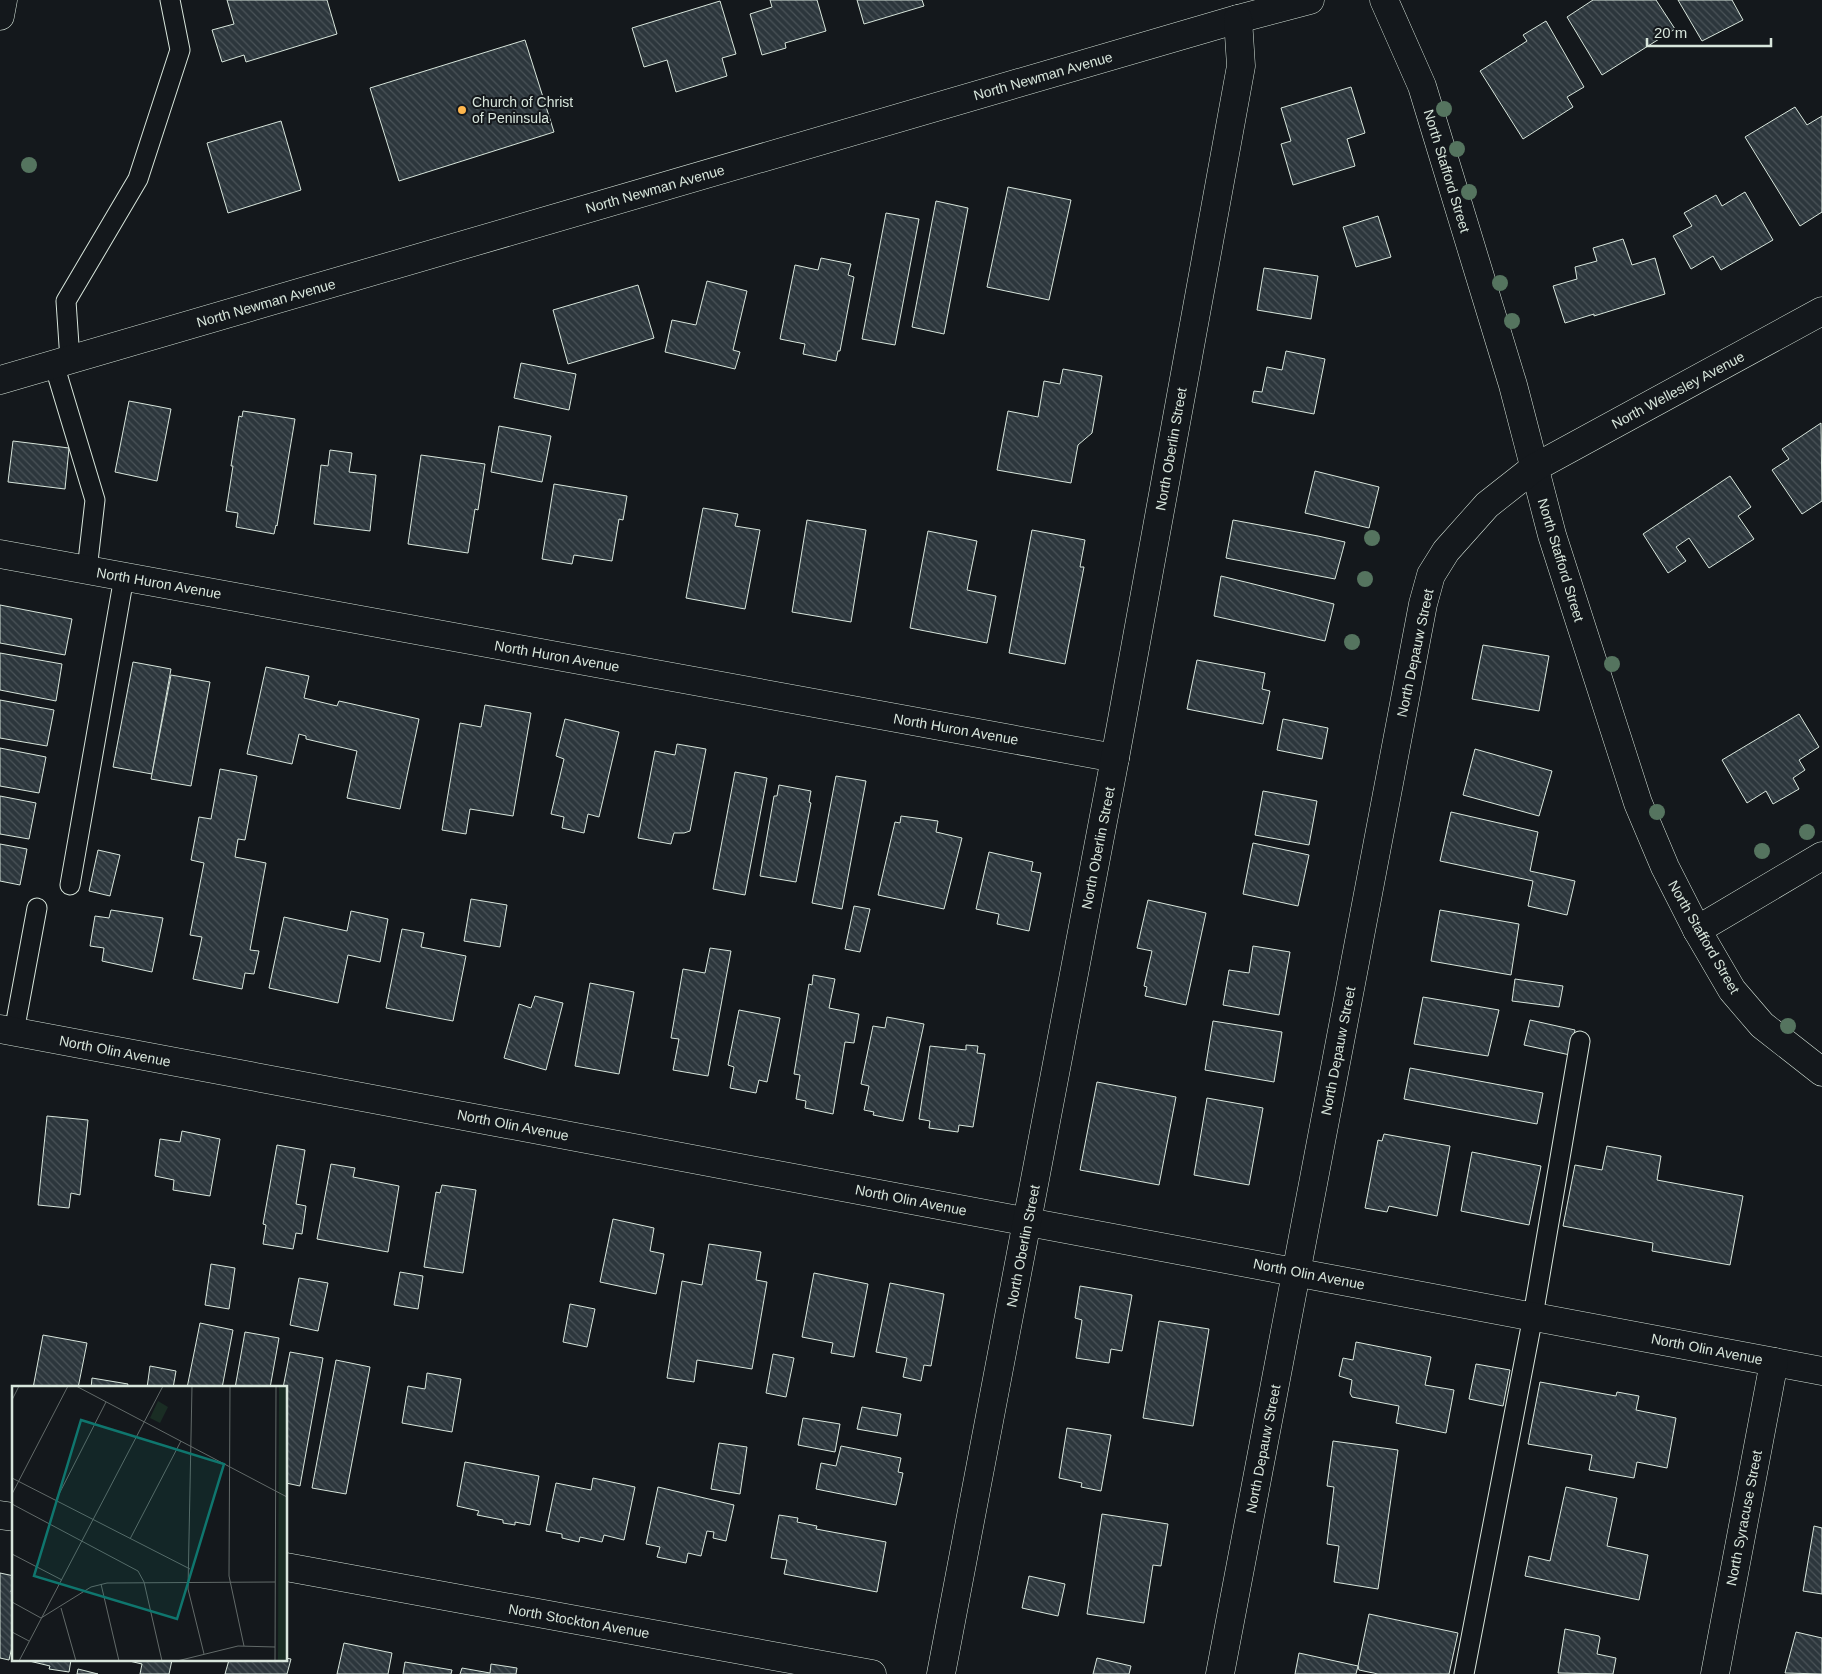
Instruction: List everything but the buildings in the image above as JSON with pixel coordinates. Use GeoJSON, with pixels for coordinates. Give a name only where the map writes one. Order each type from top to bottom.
{"type":"FeatureCollection","features":[{"type":"Feature","properties":{"kind":"street"},"geometry":{"type":"LineString","coordinates":[[0,16],[3,0]]}},
{"type":"Feature","properties":{"kind":"street","name":"North Newman Avenue"},"geometry":{"type":"LineString","coordinates":[[0,380],[1310,0]]}},
{"type":"Feature","properties":{"kind":"street","name":"North Stafford Street"},"geometry":{"type":"LineString","coordinates":[[1384,0],[1422,86],[1513,385],[1552,536],[1638,803],[1665,868],[1697,930],[1732,990],[1762,1025],[1822,1072]]}},
{"type":"Feature","properties":{"kind":"street","name":"North Oberlin Street"},"geometry":{"type":"LineString","coordinates":[[941,1674],[1115,758],[1241,66],[1238,20]]}},
{"type":"Feature","properties":{"kind":"street","name":"North Wellesley Avenue"},"geometry":{"type":"LineString","coordinates":[[1534,468],[1822,311]]}},
{"type":"Feature","properties":{"kind":"street","name":"North Depauw Street"},"geometry":{"type":"LineString","coordinates":[[1220,1674],[1423,604],[1431,575],[1446,551],[1487,505],[1534,468]]}},
{"type":"Feature","properties":{"kind":"street","name":"North Huron Avenue"},"geometry":{"type":"LineString","coordinates":[[0,554],[1115,758]]}},
{"type":"Feature","properties":{"kind":"street"},"geometry":{"type":"LineString","coordinates":[[1697,930],[1822,856]]}},
{"type":"Feature","properties":{"kind":"street","name":"North Olin Avenue"},"geometry":{"type":"LineString","coordinates":[[7,1030],[1822,1371]]}},
{"type":"Feature","properties":{"kind":"street","name":"North Syracuse Street"},"geometry":{"type":"LineString","coordinates":[[1715,1674],[1774,1362]]}},
{"type":"Feature","properties":{"kind":"street","name":"North Stockton Avenue"},"geometry":{"type":"LineString","coordinates":[[288,1567],[872,1674]]}},
{"type":"Feature","properties":{"kind":"lane"},"geometry":{"type":"LineString","coordinates":[[87,570],[95,500],[62,362],[66,301],[138,179],[180,50],[170,0]]}},
{"type":"Feature","properties":{"kind":"lane"},"geometry":{"type":"LineString","coordinates":[[70,885],[124,577]]}},
{"type":"Feature","properties":{"kind":"lane"},"geometry":{"type":"LineString","coordinates":[[7,1030],[37,908]]}},
{"type":"Feature","properties":{"kind":"lane"},"geometry":{"type":"LineString","coordinates":[[1464,1674],[1534,1316],[1580,1041]]}},
{"type":"Feature","properties":{"kind":"place","name":"Church of Christ of Peninsula"},"geometry":{"type":"Point","coordinates":[462,110]}}]}
